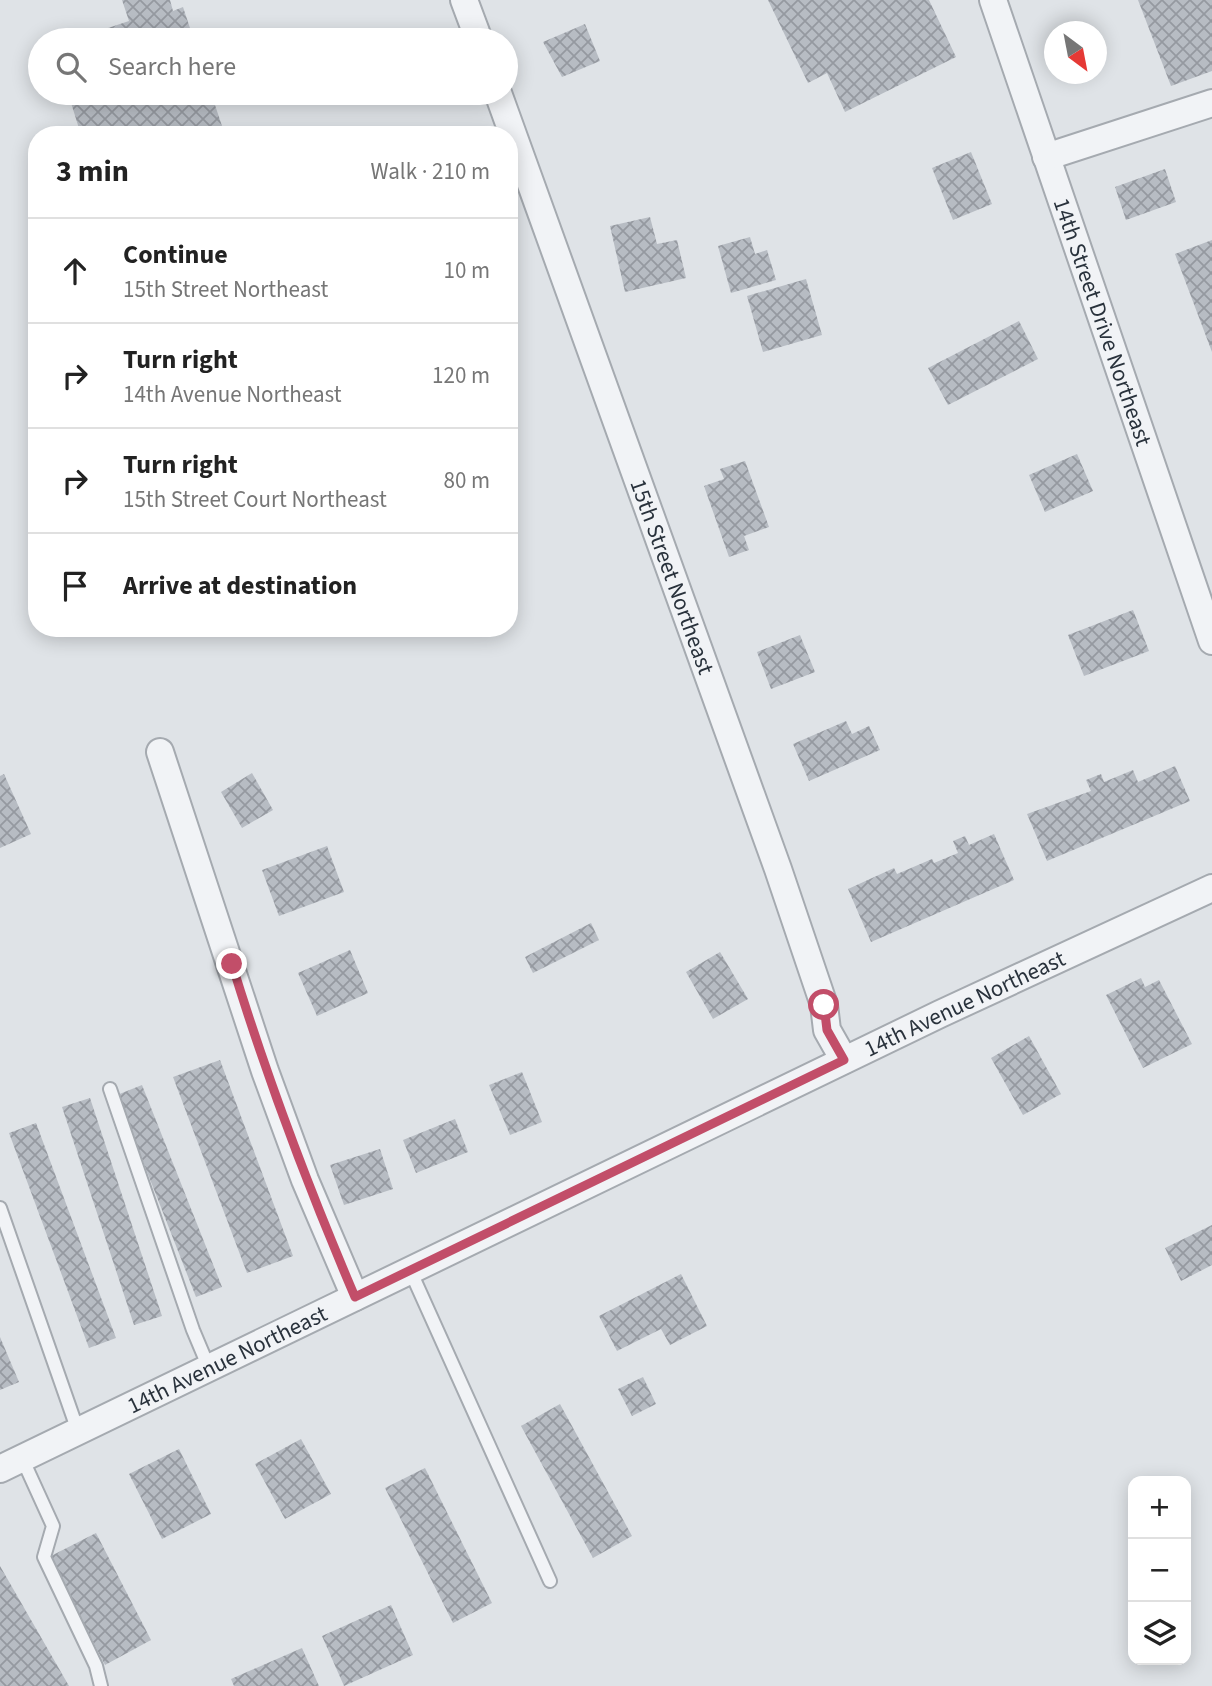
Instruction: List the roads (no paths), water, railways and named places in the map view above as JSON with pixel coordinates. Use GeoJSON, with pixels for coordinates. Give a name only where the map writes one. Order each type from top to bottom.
{"type":"FeatureCollection","features":[{"type":"Feature","properties":{"kind":"street"},"geometry":{"type":"LineString","coordinates":[[464,0],[474,28]]}},
{"type":"Feature","properties":{"kind":"street","name":"14th Street Drive Northeast"},"geometry":{"type":"LineString","coordinates":[[993,0],[1212,641]]}},
{"type":"Feature","properties":{"kind":"street"},"geometry":{"type":"LineString","coordinates":[[1046,157],[1212,103]]}},
{"type":"Feature","properties":{"kind":"street","name":"15th Street Northeast"},"geometry":{"type":"LineString","coordinates":[[502,105],[510,126]]}},
{"type":"Feature","properties":{"kind":"street","name":"15th Street Northeast"},"geometry":{"type":"LineString","coordinates":[[518,148],[778,869],[824,1005],[827,1030],[844,1060]]}},
{"type":"Feature","properties":{"kind":"street"},"geometry":{"type":"LineString","coordinates":[[160,752],[265,1071],[304,1180],[355,1297]]}},
{"type":"Feature","properties":{"kind":"street","name":"14th Avenue Northeast"},"geometry":{"type":"LineString","coordinates":[[11,1464],[844,1060],[1212,888]]}},
{"type":"Feature","properties":{"kind":"lane"},"geometry":{"type":"LineString","coordinates":[[110,1089],[193,1330],[209,1368]]}},
{"type":"Feature","properties":{"kind":"lane"},"geometry":{"type":"LineString","coordinates":[[0,1208],[78,1431]]}},
{"type":"Feature","properties":{"kind":"lane"},"geometry":{"type":"LineString","coordinates":[[410,1270],[550,1581]]}},
{"type":"Feature","properties":{"kind":"lane"},"geometry":{"type":"LineString","coordinates":[[11,1464],[52,1526],[44,1557],[96,1666],[101,1686]]}}]}
